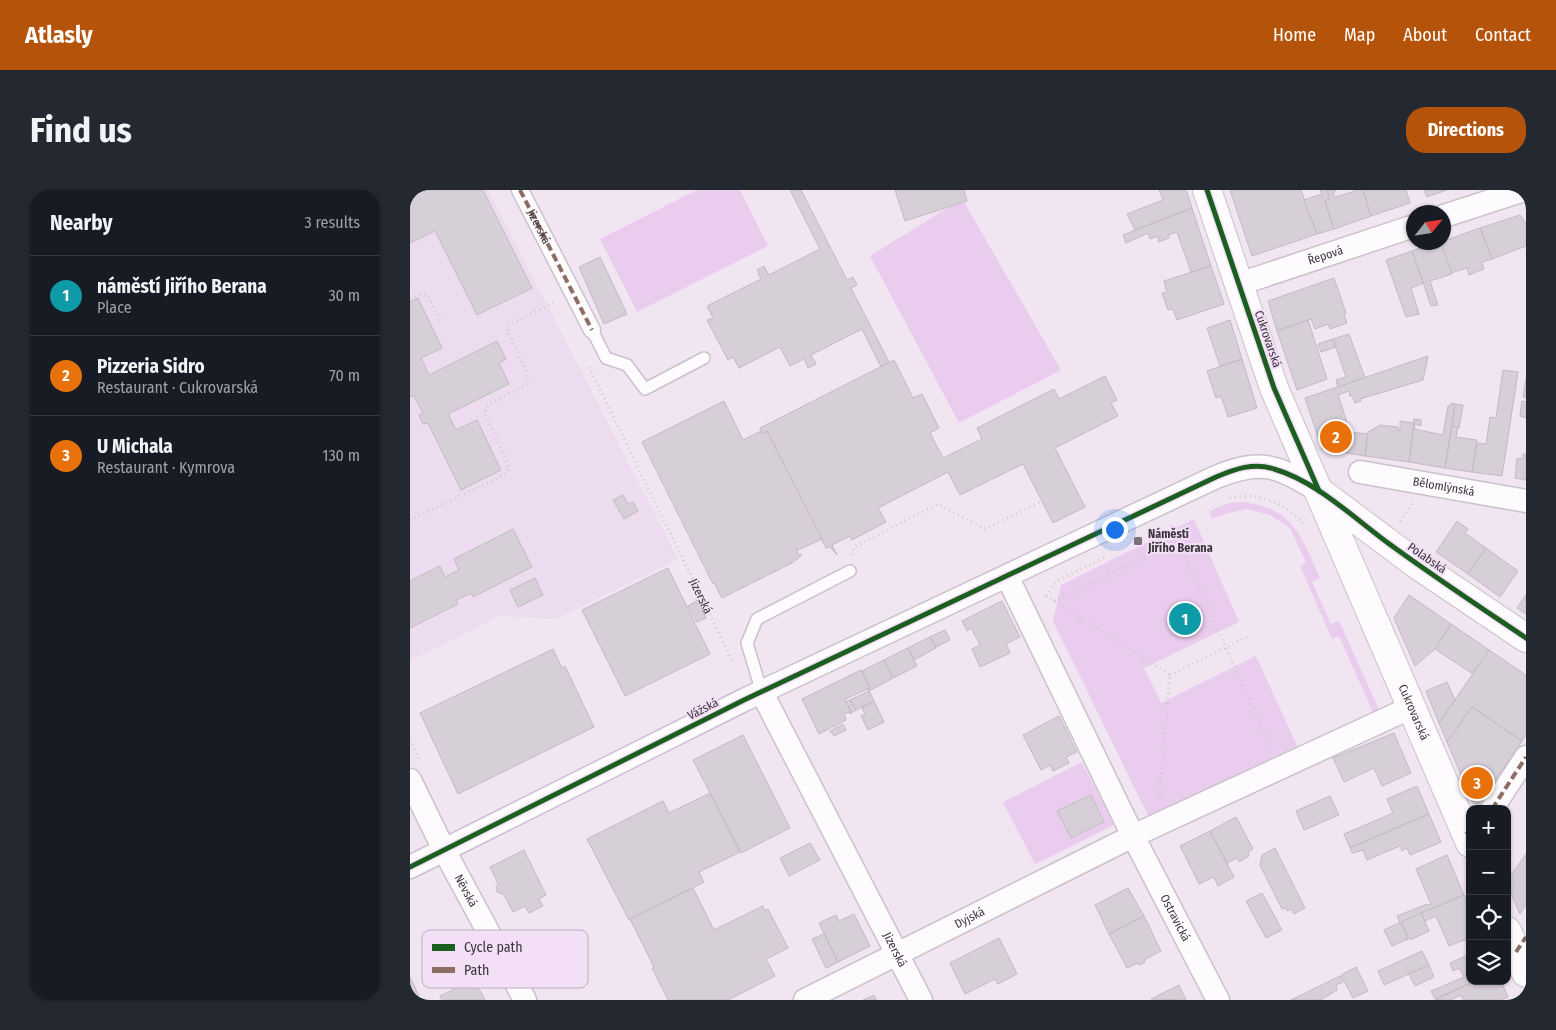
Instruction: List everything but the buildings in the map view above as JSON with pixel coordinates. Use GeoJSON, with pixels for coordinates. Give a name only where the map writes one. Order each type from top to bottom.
{"type":"FeatureCollection","features":[{"type":"Feature","properties":{"kind":"street","name":"Jizerská"},"geometry":{"type":"LineString","coordinates":[[520,190],[592,330]]}},
{"type":"Feature","properties":{"kind":"street","name":"Cukrovarská"},"geometry":{"type":"LineString","coordinates":[[1207,190],[1274,388],[1466,829]]}},
{"type":"Feature","properties":{"kind":"street"},"geometry":{"type":"LineString","coordinates":[[1451,214],[1524,190]]}},
{"type":"Feature","properties":{"kind":"street","name":"Řepová"},"geometry":{"type":"LineString","coordinates":[[1239,284],[1406,229]]}},
{"type":"Feature","properties":{"kind":"street"},"geometry":{"type":"LineString","coordinates":[[1319,491],[1292,475],[1273,468],[1255,466],[1236,469],[1007,576],[1133,836],[1412,707]]}},
{"type":"Feature","properties":{"kind":"street","name":"Bělomlýnská"},"geometry":{"type":"LineString","coordinates":[[1360,472],[1526,501]]}},
{"type":"Feature","properties":{"kind":"street","name":"Polabská"},"geometry":{"type":"LineString","coordinates":[[1319,491],[1419,566],[1526,638]]}},
{"type":"Feature","properties":{"kind":"street","name":"Vážská"},"geometry":{"type":"LineString","coordinates":[[410,867],[744,700],[1007,576]]}},
{"type":"Feature","properties":{"kind":"street","name":"Jizerská"},"geometry":{"type":"LineString","coordinates":[[762,693],[921,1000]]}},
{"type":"Feature","properties":{"kind":"street"},"geometry":{"type":"LineString","coordinates":[[1495,805],[1526,757]]}},
{"type":"Feature","properties":{"kind":"street","name":"Něvská"},"geometry":{"type":"LineString","coordinates":[[410,780],[444,850],[487,930]]}},
{"type":"Feature","properties":{"kind":"street","name":"Dyjská"},"geometry":{"type":"LineString","coordinates":[[805,1000],[1133,836]]}},
{"type":"Feature","properties":{"kind":"street","name":"Ostravická"},"geometry":{"type":"LineString","coordinates":[[1133,836],[1218,1000]]}},
{"type":"Feature","properties":{"kind":"street","name":"Něvská"},"geometry":{"type":"LineString","coordinates":[[519,988],[525,1000]]}},
{"type":"Feature","properties":{"kind":"lane"},"geometry":{"type":"LineString","coordinates":[[592,330],[606,358],[626,365],[645,389],[704,358]]}},
{"type":"Feature","properties":{"kind":"lane"},"geometry":{"type":"LineString","coordinates":[[762,693],[747,643],[757,619],[850,571]]}},
{"type":"Feature","properties":{"kind":"path"},"geometry":{"type":"LineString","coordinates":[[410,299],[419,295],[428,296],[442,324]]}},
{"type":"Feature","properties":{"kind":"path"},"geometry":{"type":"LineString","coordinates":[[410,520],[504,475],[509,468],[485,410],[489,404],[528,384],[528,374],[510,338],[507,326],[548,304]]}},
{"type":"Feature","properties":{"kind":"path"},"geometry":{"type":"LineString","coordinates":[[1228,498],[1257,496],[1276,503],[1299,519],[1304,525]]}},
{"type":"Feature","properties":{"kind":"path"},"geometry":{"type":"LineString","coordinates":[[850,571],[854,546],[938,504],[985,529],[1042,501]]}},
{"type":"Feature","properties":{"kind":"path"},"geometry":{"type":"LineString","coordinates":[[1163,529],[1179,521]]}},
{"type":"Feature","properties":{"kind":"path"},"geometry":{"type":"LineString","coordinates":[[1171,525],[1273,753]]}},
{"type":"Feature","properties":{"kind":"path"},"geometry":{"type":"LineString","coordinates":[[1053,601],[1178,541]]}},
{"type":"Feature","properties":{"kind":"path"},"geometry":{"type":"LineString","coordinates":[[1023,608],[1046,596],[1057,581],[1093,563]]}},
{"type":"Feature","properties":{"kind":"path"},"geometry":{"type":"LineString","coordinates":[[1046,596],[1170,675]]}},
{"type":"Feature","properties":{"kind":"path"},"geometry":{"type":"LineString","coordinates":[[1170,675],[1247,638]]}},
{"type":"Feature","properties":{"kind":"path"},"geometry":{"type":"LineString","coordinates":[[1157,825],[1170,675]]}},
{"type":"Feature","properties":{"kind":"shaded area"},"geometry":{"type":"Polygon","coordinates":[[[483,190],[488,190],[678,559],[556,619],[499,616],[410,661],[410,243],[435,231],[477,315],[532,288],[483,190]]]}},
{"type":"Feature","properties":{"kind":"shaded area"},"geometry":{"type":"Polygon","coordinates":[[[697,190],[740,190],[768,246],[637,312],[600,239],[697,190]]]}},
{"type":"Feature","properties":{"kind":"shaded area"},"geometry":{"type":"Polygon","coordinates":[[[964,202],[1061,370],[959,423],[870,256],[952,205],[964,202]]]}},
{"type":"Feature","properties":{"kind":"shaded area"},"geometry":{"type":"Polygon","coordinates":[[[1243,502],[1260,505],[1274,511],[1285,518],[1301,537],[1320,578],[1312,582],[1331,624],[1339,621],[1381,714],[1375,717],[1339,636],[1332,639],[1300,566],[1306,563],[1290,528],[1270,515],[1247,509],[1212,519],[1209,511],[1229,503],[1243,502]]]}},
{"type":"Feature","properties":{"kind":"shaded area"},"geometry":{"type":"Polygon","coordinates":[[[1194,519],[1239,622],[1144,668],[1161,703],[1256,656],[1298,748],[1151,822],[1053,621],[1061,585],[1194,519]]]}},
{"type":"Feature","properties":{"kind":"shaded area"},"geometry":{"type":"Polygon","coordinates":[[[1082,762],[1114,825],[1035,864],[1003,802],[1082,762]],[[1091,795],[1058,811],[1071,838],[1104,822],[1091,795]]]}},
{"type":"Feature","properties":{"kind":"marked path"},"geometry":{"type":"LineString","coordinates":[[520,190],[592,330]]}},
{"type":"Feature","properties":{"kind":"marked path"},"geometry":{"type":"LineString","coordinates":[[1495,805],[1526,757]]}},
{"type":"Feature","properties":{"kind":"marked path"},"geometry":{"type":"LineString","coordinates":[[1516,952],[1526,937]]}},
{"type":"Feature","properties":{"kind":"cycle path"},"geometry":{"type":"LineString","coordinates":[[1207,190],[1274,388],[1319,491]]}},
{"type":"Feature","properties":{"kind":"cycle path"},"geometry":{"type":"LineString","coordinates":[[410,867],[744,700],[1216,477],[1245,467],[1259,466],[1274,469],[1305,482],[1320,491],[1388,543],[1526,638]]}},
{"type":"Feature","properties":{"kind":"place","name":"Pizzeria Sidro"},"geometry":{"type":"Point","coordinates":[1336,437]}},
{"type":"Feature","properties":{"kind":"place","name":"Náměstí Jiřího Berana"},"geometry":{"type":"Point","coordinates":[1138,541]}},
{"type":"Feature","properties":{"kind":"place","name":"náměstí Jiřího Berana"},"geometry":{"type":"Point","coordinates":[1185,619]}},
{"type":"Feature","properties":{"kind":"place","name":"U Michala"},"geometry":{"type":"Point","coordinates":[1477,783]}}]}
